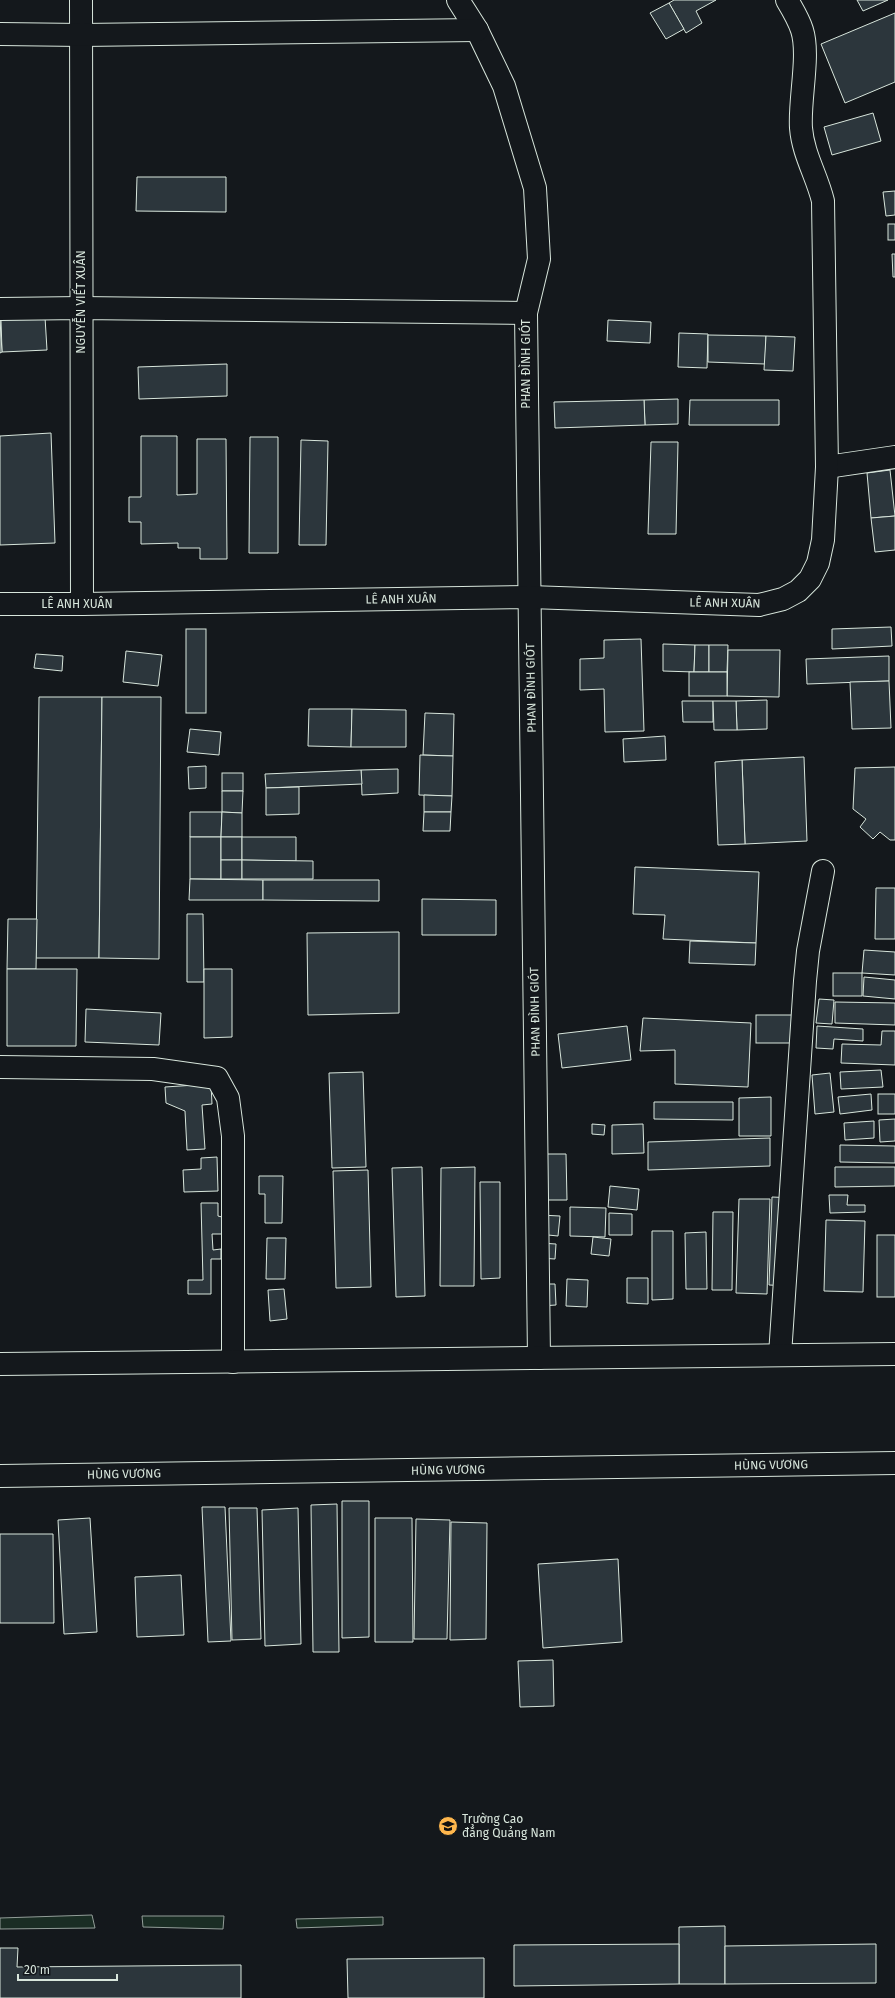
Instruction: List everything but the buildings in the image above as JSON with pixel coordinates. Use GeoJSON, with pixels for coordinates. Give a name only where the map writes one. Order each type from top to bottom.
{"type":"FeatureCollection","features":[{"type":"Feature","properties":{"kind":"street","name":"NGUYỄN VIẾT XUÂN"},"geometry":{"type":"LineString","coordinates":[[81,0],[82,604]]}},
{"type":"Feature","properties":{"kind":"street","name":"PHAN ĐÌNH GIÓT"},"geometry":{"type":"LineString","coordinates":[[458,0],[477,30],[504,86],[535,188],[539,259],[526,313],[539,1358]]}},
{"type":"Feature","properties":{"kind":"street"},"geometry":{"type":"LineString","coordinates":[[787,0],[802,31],[804,49],[800,107],[804,147],[820,188],[823,201],[827,467],[895,457]]}},
{"type":"Feature","properties":{"kind":"street"},"geometry":{"type":"LineString","coordinates":[[0,34],[82,35],[477,30]]}},
{"type":"Feature","properties":{"kind":"street"},"geometry":{"type":"LineString","coordinates":[[0,309],[81,308],[526,313]]}},
{"type":"Feature","properties":{"kind":"street","name":"LÊ ANH XUÂN"},"geometry":{"type":"LineString","coordinates":[[0,604],[530,597],[759,605],[783,599],[798,591],[810,579],[818,563],[823,540],[827,467]]}},
{"type":"Feature","properties":{"kind":"street"},"geometry":{"type":"LineString","coordinates":[[780,1355],[805,982],[808,951],[823,872]]}},
{"type":"Feature","properties":{"kind":"street"},"geometry":{"type":"LineString","coordinates":[[0,1067],[153,1069],[217,1078],[228,1098],[233,1136],[233,1362]]}},
{"type":"Feature","properties":{"kind":"street"},"geometry":{"type":"LineString","coordinates":[[0,1364],[895,1354]]}},
{"type":"Feature","properties":{"kind":"street","name":"HÙNG VƯƠNG"},"geometry":{"type":"LineString","coordinates":[[0,1476],[895,1463]]}},
{"type":"Feature","properties":{"kind":"green space"},"geometry":{"type":"Polygon","coordinates":[[[92,1915],[95,1928],[0,1929],[0,1918],[92,1915]]]}},
{"type":"Feature","properties":{"kind":"green space"},"geometry":{"type":"Polygon","coordinates":[[[142,1916],[224,1916],[223,1929],[143,1927],[142,1916]]]}},
{"type":"Feature","properties":{"kind":"green space"},"geometry":{"type":"Polygon","coordinates":[[[383,1917],[383,1925],[297,1928],[296,1919],[383,1917]]]}},
{"type":"Feature","properties":{"kind":"place","name":"Trường Cao đẳng Quảng Nam"},"geometry":{"type":"Point","coordinates":[448,1826]}}]}
